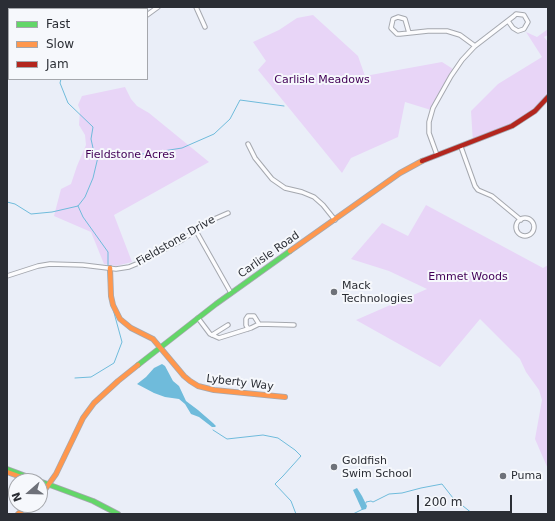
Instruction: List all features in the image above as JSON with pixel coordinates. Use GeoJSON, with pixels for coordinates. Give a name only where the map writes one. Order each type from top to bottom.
{"type":"FeatureCollection","features":[{"type":"Feature","properties":{"kind":"main road","name":"Carlisle Road"},"geometry":{"type":"LineString","coordinates":[[49,485],[62,465],[83,418],[94,403],[118,381],[198,318],[400,173],[415,164],[493,135],[518,124],[535,111],[548,97]]}},
{"type":"Feature","properties":{"kind":"main road","name":"Lyberty Way"},"geometry":{"type":"LineString","coordinates":[[110,268],[111,296],[113,305],[120,319],[131,328],[154,339],[184,376],[198,386],[214,390],[285,397]]}},
{"type":"Feature","properties":{"kind":"main road"},"geometry":{"type":"LineString","coordinates":[[7,468],[93,501],[118,514]]}},
{"type":"Feature","properties":{"kind":"street"},"geometry":{"type":"LineString","coordinates":[[148,14],[158,7]]}},
{"type":"Feature","properties":{"kind":"street"},"geometry":{"type":"LineString","coordinates":[[196,7],[205,28]]}},
{"type":"Feature","properties":{"kind":"street"},"geometry":{"type":"LineString","coordinates":[[437,156],[429,133],[431,113],[457,66],[475,46],[514,16],[519,14],[526,17],[528,22],[524,29],[518,30],[513,28],[508,21]]}},
{"type":"Feature","properties":{"kind":"street"},"geometry":{"type":"LineString","coordinates":[[409,33],[405,19],[398,17],[393,19],[391,22],[391,28],[394,32],[400,34],[437,30],[451,32],[464,38],[475,46]]}},
{"type":"Feature","properties":{"kind":"street"},"geometry":{"type":"LineString","coordinates":[[248,144],[255,158],[272,179],[285,188],[306,194],[317,200],[326,208],[335,220]]}},
{"type":"Feature","properties":{"kind":"street"},"geometry":{"type":"LineString","coordinates":[[461,147],[475,186],[478,190],[492,196],[521,220],[528,219],[532,222],[534,230],[530,235],[522,235],[517,231],[516,226],[521,220]]}},
{"type":"Feature","properties":{"kind":"street","name":"Fieldstone Drive"},"geometry":{"type":"LineString","coordinates":[[7,276],[34,267],[50,264],[83,265],[122,269],[141,262],[212,220],[228,213]]}},
{"type":"Feature","properties":{"kind":"street"},"geometry":{"type":"LineString","coordinates":[[196,230],[231,293]]}},
{"type":"Feature","properties":{"kind":"street"},"geometry":{"type":"LineString","coordinates":[[248,329],[246,324],[246,319],[248,316],[254,316],[259,324]]}},
{"type":"Feature","properties":{"kind":"street"},"geometry":{"type":"LineString","coordinates":[[198,318],[216,338],[221,338],[259,324],[294,325]]}},
{"type":"Feature","properties":{"kind":"street"},"geometry":{"type":"LineString","coordinates":[[212,335],[228,326]]}},
{"type":"Feature","properties":{"kind":"green space","name":"Carlisle Meadows"},"geometry":{"type":"Polygon","coordinates":[[[313,15],[358,56],[365,76],[442,62],[453,69],[431,110],[405,102],[398,137],[351,158],[342,173],[258,70],[266,61],[253,42],[279,30],[297,18],[313,15]]]}},
{"type":"Feature","properties":{"kind":"green space"},"geometry":{"type":"Polygon","coordinates":[[[548,29],[548,35],[544,37],[548,42],[548,95],[528,117],[473,143],[471,111],[498,84],[542,57],[526,32],[537,37],[548,29]]]}},
{"type":"Feature","properties":{"kind":"green space","name":"Fieldstone Acres"},"geometry":{"type":"Polygon","coordinates":[[[125,87],[131,99],[137,106],[149,113],[209,162],[114,215],[132,262],[116,266],[104,264],[91,232],[54,216],[61,189],[71,184],[86,145],[85,135],[79,125],[80,110],[78,105],[82,96],[125,87]]]}},
{"type":"Feature","properties":{"kind":"green space","name":"Emmet Woods"},"geometry":{"type":"Polygon","coordinates":[[[426,205],[543,268],[548,265],[548,469],[535,439],[542,400],[539,390],[526,372],[520,359],[480,319],[440,367],[356,320],[427,289],[389,271],[351,259],[382,223],[408,236],[426,205]]]}},
{"type":"Feature","properties":{"kind":"water"},"geometry":{"type":"Polygon","coordinates":[[[162,364],[165,366],[173,381],[179,386],[186,401],[213,423],[216,426],[215,427],[212,427],[199,417],[191,414],[185,404],[179,399],[165,397],[137,384],[154,368],[162,364]]]}},
{"type":"Feature","properties":{"kind":"water"},"geometry":{"type":"Polygon","coordinates":[[[357,488],[367,506],[366,509],[362,510],[353,490],[357,488]]]}},
{"type":"Feature","properties":{"kind":"waterway"},"geometry":{"type":"LineString","coordinates":[[7,202],[15,204],[31,214],[52,212],[78,206],[85,197],[93,178],[98,157],[93,148],[91,139],[93,127],[68,103],[60,83],[61,80]]}},
{"type":"Feature","properties":{"kind":"waterway"},"geometry":{"type":"LineString","coordinates":[[96,152],[144,154],[182,148],[214,134],[230,119],[240,100],[284,106]]}},
{"type":"Feature","properties":{"kind":"waterway"},"geometry":{"type":"LineString","coordinates":[[78,206],[83,217],[108,252],[108,267]]}},
{"type":"Feature","properties":{"kind":"waterway"},"geometry":{"type":"LineString","coordinates":[[108,270],[109,295]]}},
{"type":"Feature","properties":{"kind":"waterway"},"geometry":{"type":"LineString","coordinates":[[75,378],[91,377],[114,363],[122,342],[113,309]]}},
{"type":"Feature","properties":{"kind":"waterway"},"geometry":{"type":"LineString","coordinates":[[213,430],[227,439],[263,435],[278,438],[301,456],[275,484],[291,501],[296,514]]}},
{"type":"Feature","properties":{"kind":"waterway"},"geometry":{"type":"LineString","coordinates":[[366,503],[371,501],[373,502],[389,494],[402,493],[442,484],[453,498],[473,514]]}},
{"type":"Feature","properties":{"kind":"waterway"},"geometry":{"type":"LineString","coordinates":[[353,514],[363,509]]}},
{"type":"Feature","properties":{"kind":"traffic: fast"},"geometry":{"type":"LineString","coordinates":[[138,365],[216,304],[290,251]]}},
{"type":"Feature","properties":{"kind":"traffic: fast"},"geometry":{"type":"LineString","coordinates":[[7,469],[93,501],[118,514]]}},
{"type":"Feature","properties":{"kind":"traffic: slow"},"geometry":{"type":"LineString","coordinates":[[290,251],[400,173],[422,161]]}},
{"type":"Feature","properties":{"kind":"traffic: slow"},"geometry":{"type":"LineString","coordinates":[[110,268],[111,296],[113,305],[120,319],[131,328],[153,339],[190,381],[198,386],[214,390],[285,397]]}},
{"type":"Feature","properties":{"kind":"traffic: slow"},"geometry":{"type":"LineString","coordinates":[[48,485],[56,474],[83,418],[94,403],[138,365]]}},
{"type":"Feature","properties":{"kind":"traffic: jam"},"geometry":{"type":"LineString","coordinates":[[422,161],[512,126],[535,111],[548,97]]}},
{"type":"Feature","properties":{"kind":"place","name":"Mack Technologies"},"geometry":{"type":"Point","coordinates":[334,292]}},
{"type":"Feature","properties":{"kind":"place","name":"Goldfish Swim School"},"geometry":{"type":"Point","coordinates":[334,467]}},
{"type":"Feature","properties":{"kind":"place","name":"Puma"},"geometry":{"type":"Point","coordinates":[503,476]}}]}
